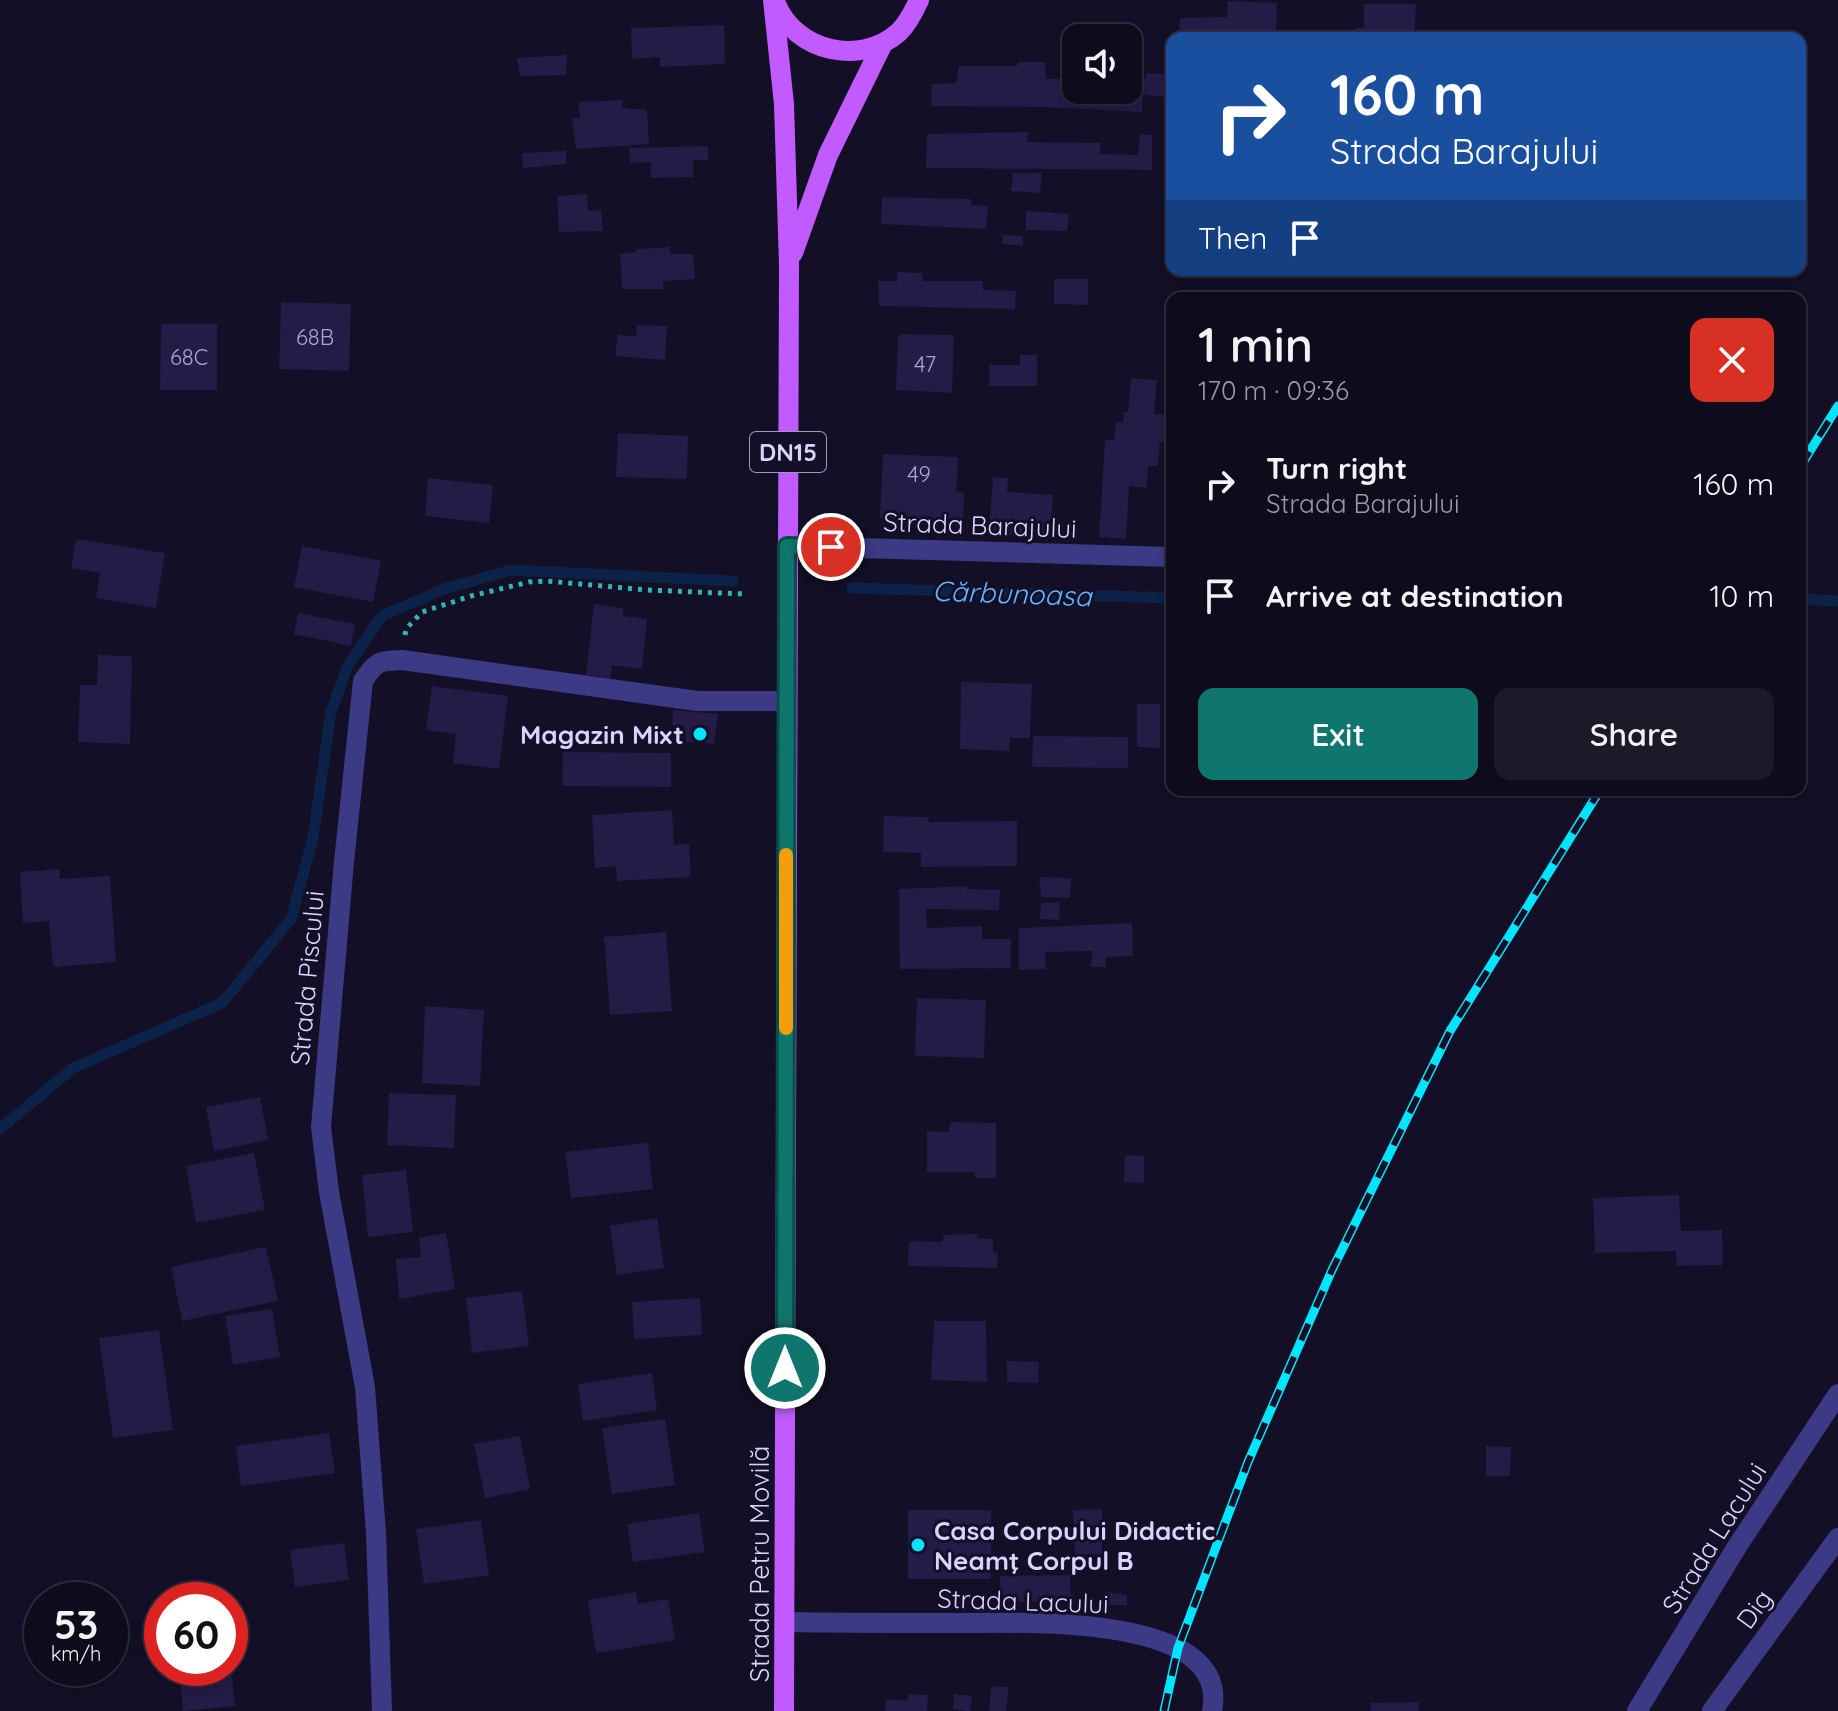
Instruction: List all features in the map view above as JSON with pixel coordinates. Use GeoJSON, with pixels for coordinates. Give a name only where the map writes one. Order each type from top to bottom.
{"type":"FeatureCollection","features":[{"type":"Feature","properties":{"kind":"main road","name":"DN15"},"geometry":{"type":"LineString","coordinates":[[774,0],[781,15],[796,32],[816,45],[838,51],[861,51],[883,43],[899,32],[919,0]]}},
{"type":"Feature","properties":{"kind":"main road","name":"Strada Petru Movilă"},"geometry":{"type":"LineString","coordinates":[[774,0],[784,104],[789,265],[784,1711]]}},
{"type":"Feature","properties":{"kind":"main road","name":"Strada Petru Movilă"},"geometry":{"type":"LineString","coordinates":[[789,265],[828,155],[883,43]]}},
{"type":"Feature","properties":{"kind":"street","name":"Strada Barajului"},"geometry":{"type":"LineString","coordinates":[[787,546],[1166,557]]}},
{"type":"Feature","properties":{"kind":"street","name":"Strada Piscului"},"geometry":{"type":"LineString","coordinates":[[382,1711],[373,1476],[365,1387],[329,1192],[321,1127],[363,681],[372,667],[382,661],[402,660],[697,701],[786,701]]}},
{"type":"Feature","properties":{"kind":"street","name":"Strada Lacului"},"geometry":{"type":"LineString","coordinates":[[1637,1711],[1738,1545],[1838,1394]]}},
{"type":"Feature","properties":{"kind":"street","name":"Dig"},"geometry":{"type":"LineString","coordinates":[[1712,1711],[1838,1538]]}},
{"type":"Feature","properties":{"kind":"street","name":"Strada Lacului"},"geometry":{"type":"LineString","coordinates":[[785,1622],[1057,1624],[1138,1634],[1178,1648],[1200,1663],[1210,1679],[1212,1711]]}},
{"type":"Feature","properties":{"kind":"path"},"geometry":{"type":"LineString","coordinates":[[402,660],[406,629],[422,612],[529,582],[745,594]]}},
{"type":"Feature","properties":{"kind":"building"},"geometry":{"type":"Polygon","coordinates":[[[1228,1],[1277,3],[1276,32],[1179,32],[1180,18],[1227,17],[1228,1]]]}},
{"type":"Feature","properties":{"kind":"building"},"geometry":{"type":"Polygon","coordinates":[[[1364,4],[1416,4],[1414,32],[1355,32],[1355,28],[1364,28],[1364,4]]]}},
{"type":"Feature","properties":{"kind":"building"},"geometry":{"type":"Polygon","coordinates":[[[724,25],[725,64],[660,67],[660,57],[632,59],[631,28],[724,25]]]}},
{"type":"Feature","properties":{"kind":"building"},"geometry":{"type":"Polygon","coordinates":[[[567,55],[566,75],[520,76],[517,58],[567,55]]]}},
{"type":"Feature","properties":{"kind":"building"},"geometry":{"type":"Polygon","coordinates":[[[1018,62],[1045,62],[1045,79],[1062,79],[1062,104],[1142,104],[1142,80],[1147,73],[1166,75],[1166,97],[1143,95],[1142,112],[931,106],[932,84],[956,83],[959,66],[1017,66],[1018,62]]]}},
{"type":"Feature","properties":{"kind":"building"},"geometry":{"type":"Polygon","coordinates":[[[623,100],[622,108],[647,110],[649,144],[576,149],[572,118],[580,118],[578,102],[623,100]]]}},
{"type":"Feature","properties":{"kind":"building"},"geometry":{"type":"Polygon","coordinates":[[[1028,132],[1027,142],[1100,143],[1100,154],[1138,155],[1140,134],[1152,135],[1152,170],[926,168],[927,134],[1028,132]]]}},
{"type":"Feature","properties":{"kind":"building"},"geometry":{"type":"Polygon","coordinates":[[[708,146],[708,160],[693,160],[693,177],[651,178],[651,162],[630,163],[629,148],[708,146]]]}},
{"type":"Feature","properties":{"kind":"building"},"geometry":{"type":"Polygon","coordinates":[[[566,151],[566,164],[523,168],[523,153],[566,151]]]}},
{"type":"Feature","properties":{"kind":"building"},"geometry":{"type":"Polygon","coordinates":[[[1013,173],[1042,173],[1040,193],[1011,191],[1013,173]]]}},
{"type":"Feature","properties":{"kind":"building"},"geometry":{"type":"Polygon","coordinates":[[[587,194],[588,211],[601,210],[603,231],[559,232],[557,196],[587,194]]]}},
{"type":"Feature","properties":{"kind":"building"},"geometry":{"type":"Polygon","coordinates":[[[882,197],[971,199],[972,205],[988,206],[986,229],[881,224],[882,197]]]}},
{"type":"Feature","properties":{"kind":"building"},"geometry":{"type":"Polygon","coordinates":[[[1026,211],[1069,214],[1067,231],[1026,230],[1026,211]]]}},
{"type":"Feature","properties":{"kind":"building"},"geometry":{"type":"Polygon","coordinates":[[[1003,235],[1023,236],[1023,246],[1002,244],[1003,235]]]}},
{"type":"Feature","properties":{"kind":"building"},"geometry":{"type":"Polygon","coordinates":[[[669,247],[671,254],[693,254],[695,279],[663,281],[664,289],[622,289],[620,254],[636,252],[636,249],[669,247]]]}},
{"type":"Feature","properties":{"kind":"building"},"geometry":{"type":"Polygon","coordinates":[[[897,272],[923,273],[923,281],[983,281],[983,290],[1016,291],[1015,309],[879,306],[878,281],[897,281],[897,272]]]}},
{"type":"Feature","properties":{"kind":"building"},"geometry":{"type":"Polygon","coordinates":[[[1054,279],[1088,279],[1088,305],[1054,304],[1054,279]]]}},
{"type":"Feature","properties":{"kind":"building"},"geometry":{"type":"Polygon","coordinates":[[[281,302],[351,304],[349,371],[279,369],[281,302]]]}},
{"type":"Feature","properties":{"kind":"building"},"geometry":{"type":"Polygon","coordinates":[[[161,324],[217,324],[217,390],[160,390],[161,324]]]}},
{"type":"Feature","properties":{"kind":"building"},"geometry":{"type":"Polygon","coordinates":[[[637,325],[667,326],[665,360],[615,356],[618,335],[636,336],[637,325]]]}},
{"type":"Feature","properties":{"kind":"building"},"geometry":{"type":"Polygon","coordinates":[[[902,334],[954,335],[952,393],[896,390],[898,337],[902,334]]]}},
{"type":"Feature","properties":{"kind":"building"},"geometry":{"type":"Polygon","coordinates":[[[1020,355],[1037,355],[1037,386],[989,386],[989,365],[1020,365],[1020,355]]]}},
{"type":"Feature","properties":{"kind":"building"},"geometry":{"type":"Polygon","coordinates":[[[1131,378],[1157,380],[1154,414],[1166,415],[1164,442],[1160,442],[1158,466],[1148,466],[1147,488],[1129,486],[1126,539],[1099,537],[1105,440],[1114,440],[1116,422],[1123,423],[1124,412],[1128,412],[1131,378]]]}},
{"type":"Feature","properties":{"kind":"building"},"geometry":{"type":"Polygon","coordinates":[[[618,433],[688,436],[687,479],[616,477],[618,433]]]}},
{"type":"Feature","properties":{"kind":"building"},"geometry":{"type":"Polygon","coordinates":[[[883,454],[958,457],[956,492],[964,493],[963,521],[880,518],[883,454]]]}},
{"type":"Feature","properties":{"kind":"building"},"geometry":{"type":"Polygon","coordinates":[[[993,477],[1008,478],[1007,492],[1053,495],[1050,538],[989,533],[993,477]]]}},
{"type":"Feature","properties":{"kind":"building"},"geometry":{"type":"Polygon","coordinates":[[[428,478],[493,485],[489,523],[425,516],[428,478]]]}},
{"type":"Feature","properties":{"kind":"building"},"geometry":{"type":"Polygon","coordinates":[[[76,539],[165,553],[156,608],[96,598],[100,573],[71,568],[76,539]]]}},
{"type":"Feature","properties":{"kind":"building"},"geometry":{"type":"Polygon","coordinates":[[[302,546],[381,561],[373,602],[294,587],[302,546]]]}},
{"type":"Feature","properties":{"kind":"building"},"geometry":{"type":"Polygon","coordinates":[[[594,604],[623,608],[623,616],[647,619],[642,669],[612,665],[610,678],[586,675],[594,604]]]}},
{"type":"Feature","properties":{"kind":"building"},"geometry":{"type":"Polygon","coordinates":[[[298,613],[355,624],[351,646],[294,634],[298,613]]]}},
{"type":"Feature","properties":{"kind":"building"},"geometry":{"type":"Polygon","coordinates":[[[98,655],[132,656],[130,744],[78,742],[80,685],[97,685],[98,655]]]}},
{"type":"Feature","properties":{"kind":"building"},"geometry":{"type":"Polygon","coordinates":[[[961,682],[1032,684],[1030,738],[1010,738],[1009,751],[960,749],[961,682]]]}},
{"type":"Feature","properties":{"kind":"building"},"geometry":{"type":"Polygon","coordinates":[[[432,686],[508,696],[499,769],[453,763],[456,734],[426,730],[432,686]]]}},
{"type":"Feature","properties":{"kind":"building"},"geometry":{"type":"Polygon","coordinates":[[[1137,704],[1160,704],[1160,748],[1137,747],[1137,704]]]}},
{"type":"Feature","properties":{"kind":"building","name":"Magazin Mixt"},"geometry":{"type":"Polygon","coordinates":[[[673,710],[718,714],[714,744],[686,742],[684,726],[672,725],[673,710]]]}},
{"type":"Feature","properties":{"kind":"building"},"geometry":{"type":"Polygon","coordinates":[[[1033,736],[1128,737],[1128,768],[1032,767],[1033,736]]]}},
{"type":"Feature","properties":{"kind":"building"},"geometry":{"type":"Polygon","coordinates":[[[563,752],[671,753],[671,787],[562,786],[563,752]]]}},
{"type":"Feature","properties":{"kind":"building"},"geometry":{"type":"Polygon","coordinates":[[[672,810],[674,845],[689,844],[691,877],[617,881],[616,866],[595,868],[592,815],[672,810]]]}},
{"type":"Feature","properties":{"kind":"building"},"geometry":{"type":"Polygon","coordinates":[[[884,816],[929,817],[928,822],[1017,821],[1017,866],[921,867],[921,853],[883,852],[884,816]]]}},
{"type":"Feature","properties":{"kind":"building"},"geometry":{"type":"Polygon","coordinates":[[[59,869],[60,879],[110,876],[116,962],[53,967],[49,921],[23,923],[20,872],[59,869]]]}},
{"type":"Feature","properties":{"kind":"building"},"geometry":{"type":"Polygon","coordinates":[[[1039,877],[1071,878],[1070,898],[1041,897],[1039,877]]]}},
{"type":"Feature","properties":{"kind":"building"},"geometry":{"type":"Polygon","coordinates":[[[968,886],[967,889],[1000,890],[999,910],[926,909],[927,928],[982,926],[982,939],[1011,939],[1011,968],[900,969],[899,889],[968,886]]]}},
{"type":"Feature","properties":{"kind":"building"},"geometry":{"type":"Polygon","coordinates":[[[1060,902],[1059,920],[1040,919],[1041,903],[1060,902]]]}},
{"type":"Feature","properties":{"kind":"building"},"geometry":{"type":"Polygon","coordinates":[[[1132,923],[1133,956],[1106,957],[1106,967],[1091,967],[1092,951],[1045,952],[1046,969],[1019,970],[1019,928],[1132,923]]]}},
{"type":"Feature","properties":{"kind":"building"},"geometry":{"type":"Polygon","coordinates":[[[666,932],[672,1011],[610,1015],[604,937],[666,932]]]}},
{"type":"Feature","properties":{"kind":"building"},"geometry":{"type":"Polygon","coordinates":[[[917,998],[986,1000],[984,1058],[915,1056],[917,998]]]}},
{"type":"Feature","properties":{"kind":"building"},"geometry":{"type":"Polygon","coordinates":[[[425,1006],[484,1010],[480,1086],[422,1083],[425,1006]]]}},
{"type":"Feature","properties":{"kind":"building"},"geometry":{"type":"Polygon","coordinates":[[[389,1093],[456,1095],[454,1148],[387,1145],[389,1093]]]}},
{"type":"Feature","properties":{"kind":"building"},"geometry":{"type":"Polygon","coordinates":[[[260,1097],[268,1140],[214,1151],[206,1107],[260,1097]]]}},
{"type":"Feature","properties":{"kind":"building"},"geometry":{"type":"Polygon","coordinates":[[[950,1122],[996,1123],[996,1178],[975,1178],[975,1172],[927,1172],[927,1131],[949,1132],[950,1122]]]}},
{"type":"Feature","properties":{"kind":"building"},"geometry":{"type":"Polygon","coordinates":[[[648,1143],[653,1189],[571,1198],[565,1152],[648,1143]]]}},
{"type":"Feature","properties":{"kind":"building"},"geometry":{"type":"Polygon","coordinates":[[[254,1153],[265,1210],[196,1223],[186,1166],[254,1153]]]}},
{"type":"Feature","properties":{"kind":"building"},"geometry":{"type":"Polygon","coordinates":[[[1125,1155],[1144,1156],[1144,1183],[1124,1182],[1125,1155]]]}},
{"type":"Feature","properties":{"kind":"building"},"geometry":{"type":"Polygon","coordinates":[[[406,1170],[413,1232],[368,1237],[362,1175],[406,1170]]]}},
{"type":"Feature","properties":{"kind":"building"},"geometry":{"type":"Polygon","coordinates":[[[1679,1195],[1681,1231],[1722,1230],[1723,1265],[1677,1266],[1676,1251],[1595,1253],[1593,1198],[1679,1195]]]}},
{"type":"Feature","properties":{"kind":"building"},"geometry":{"type":"Polygon","coordinates":[[[657,1218],[664,1268],[617,1275],[610,1226],[657,1218]]]}},
{"type":"Feature","properties":{"kind":"building"},"geometry":{"type":"Polygon","coordinates":[[[446,1233],[455,1289],[399,1299],[396,1259],[421,1257],[419,1238],[446,1233]]]}},
{"type":"Feature","properties":{"kind":"building"},"geometry":{"type":"Polygon","coordinates":[[[977,1234],[977,1238],[993,1239],[993,1252],[998,1253],[997,1268],[908,1266],[909,1241],[942,1242],[944,1235],[977,1234]]]}},
{"type":"Feature","properties":{"kind":"building"},"geometry":{"type":"Polygon","coordinates":[[[266,1247],[278,1301],[182,1321],[171,1267],[266,1247]]]}},
{"type":"Feature","properties":{"kind":"building"},"geometry":{"type":"Polygon","coordinates":[[[522,1291],[529,1346],[472,1353],[466,1298],[522,1291]]]}},
{"type":"Feature","properties":{"kind":"building"},"geometry":{"type":"Polygon","coordinates":[[[700,1298],[702,1335],[634,1339],[632,1302],[700,1298]]]}},
{"type":"Feature","properties":{"kind":"building"},"geometry":{"type":"Polygon","coordinates":[[[272,1309],[280,1357],[233,1365],[225,1316],[272,1309]]]}},
{"type":"Feature","properties":{"kind":"building"},"geometry":{"type":"Polygon","coordinates":[[[934,1321],[986,1321],[987,1382],[931,1380],[934,1321]]]}},
{"type":"Feature","properties":{"kind":"building"},"geometry":{"type":"Polygon","coordinates":[[[159,1330],[173,1430],[113,1438],[99,1338],[159,1330]]]}},
{"type":"Feature","properties":{"kind":"building"},"geometry":{"type":"Polygon","coordinates":[[[1007,1361],[1039,1362],[1038,1383],[1007,1382],[1007,1361]]]}},
{"type":"Feature","properties":{"kind":"building"},"geometry":{"type":"Polygon","coordinates":[[[652,1373],[657,1410],[583,1421],[578,1384],[652,1373]]]}},
{"type":"Feature","properties":{"kind":"building"},"geometry":{"type":"Polygon","coordinates":[[[665,1419],[675,1485],[612,1494],[602,1428],[665,1419]]]}},
{"type":"Feature","properties":{"kind":"building"},"geometry":{"type":"Polygon","coordinates":[[[329,1433],[335,1473],[241,1486],[236,1446],[329,1433]]]}},
{"type":"Feature","properties":{"kind":"building"},"geometry":{"type":"Polygon","coordinates":[[[520,1436],[530,1489],[485,1498],[474,1444],[520,1436]]]}},
{"type":"Feature","properties":{"kind":"building"},"geometry":{"type":"Polygon","coordinates":[[[1486,1446],[1511,1447],[1510,1476],[1486,1476],[1486,1446]]]}},
{"type":"Feature","properties":{"kind":"building"},"geometry":{"type":"Polygon","coordinates":[[[1102,1509],[1102,1554],[1075,1555],[1073,1510],[1102,1509]]]}},
{"type":"Feature","properties":{"kind":"building"},"geometry":{"type":"Polygon","coordinates":[[[908,1510],[991,1510],[991,1579],[908,1579],[908,1510]]]}},
{"type":"Feature","properties":{"kind":"building"},"geometry":{"type":"Polygon","coordinates":[[[699,1513],[705,1552],[633,1562],[627,1524],[699,1513]]]}},
{"type":"Feature","properties":{"kind":"building"},"geometry":{"type":"Polygon","coordinates":[[[481,1520],[489,1575],[424,1584],[416,1529],[481,1520]]]}},
{"type":"Feature","properties":{"kind":"building"},"geometry":{"type":"Polygon","coordinates":[[[344,1543],[349,1580],[295,1587],[290,1550],[344,1543]]]}},
{"type":"Feature","properties":{"kind":"building"},"geometry":{"type":"Polygon","coordinates":[[[1070,1575],[1071,1601],[1000,1602],[1000,1576],[1070,1575]]]}},
{"type":"Feature","properties":{"kind":"building"},"geometry":{"type":"Polygon","coordinates":[[[636,1592],[638,1604],[668,1599],[675,1640],[596,1653],[588,1600],[636,1592]]]}},
{"type":"Feature","properties":{"kind":"building"},"geometry":{"type":"Polygon","coordinates":[[[1105,1592],[1127,1595],[1127,1605],[1105,1605],[1105,1592]]]}},
{"type":"Feature","properties":{"kind":"building"},"geometry":{"type":"Polygon","coordinates":[[[181,1686],[233,1686],[235,1706],[183,1711],[181,1686]]]}},
{"type":"Feature","properties":{"kind":"building"},"geometry":{"type":"Polygon","coordinates":[[[991,1686],[1009,1687],[1006,1711],[989,1711],[991,1686]]]}},
{"type":"Feature","properties":{"kind":"building"},"geometry":{"type":"Polygon","coordinates":[[[908,1694],[928,1695],[927,1711],[885,1711],[886,1699],[907,1701],[908,1694]]]}},
{"type":"Feature","properties":{"kind":"building"},"geometry":{"type":"Polygon","coordinates":[[[954,1694],[972,1696],[970,1711],[953,1709],[954,1694]]]}},
{"type":"Feature","properties":{"kind":"building"},"geometry":{"type":"Polygon","coordinates":[[[1418,1702],[1419,1711],[1371,1711],[1371,1703],[1418,1702]]]}},
{"type":"Feature","properties":{"kind":"waterway"},"geometry":{"type":"LineString","coordinates":[[0,1129],[73,1068],[222,1003],[291,919],[313,838],[331,712],[348,665],[382,616],[444,589],[511,570],[733,581]]}},
{"type":"Feature","properties":{"kind":"waterway","name":"Cărbunoasa"},"geometry":{"type":"LineString","coordinates":[[852,588],[1166,598]]}},
{"type":"Feature","properties":{"kind":"waterway","name":"Cărbunoasa"},"geometry":{"type":"LineString","coordinates":[[1806,599],[1838,601]]}},
{"type":"Feature","properties":{"kind":"railway"},"geometry":{"type":"LineString","coordinates":[[1806,457],[1838,406]]}},
{"type":"Feature","properties":{"kind":"railway"},"geometry":{"type":"LineString","coordinates":[[1164,1711],[1178,1648],[1248,1462],[1332,1270],[1450,1031],[1596,796]]}},
{"type":"Feature","properties":{"kind":"slow traffic"},"geometry":{"type":"LineString","coordinates":[[786,855],[786,1028]]}},
{"type":"Feature","properties":{"kind":"place","name":"Magazin Mixt"},"geometry":{"type":"Point","coordinates":[700,734]}},
{"type":"Feature","properties":{"kind":"place","name":"Casa Corpului Didactic Neamţ Corpul B"},"geometry":{"type":"Point","coordinates":[918,1545]}},
{"type":"Feature","properties":{"kind":"route"},"geometry":{"type":"LineString","coordinates":[[785,1368],[787,546],[831,547]]}}]}
